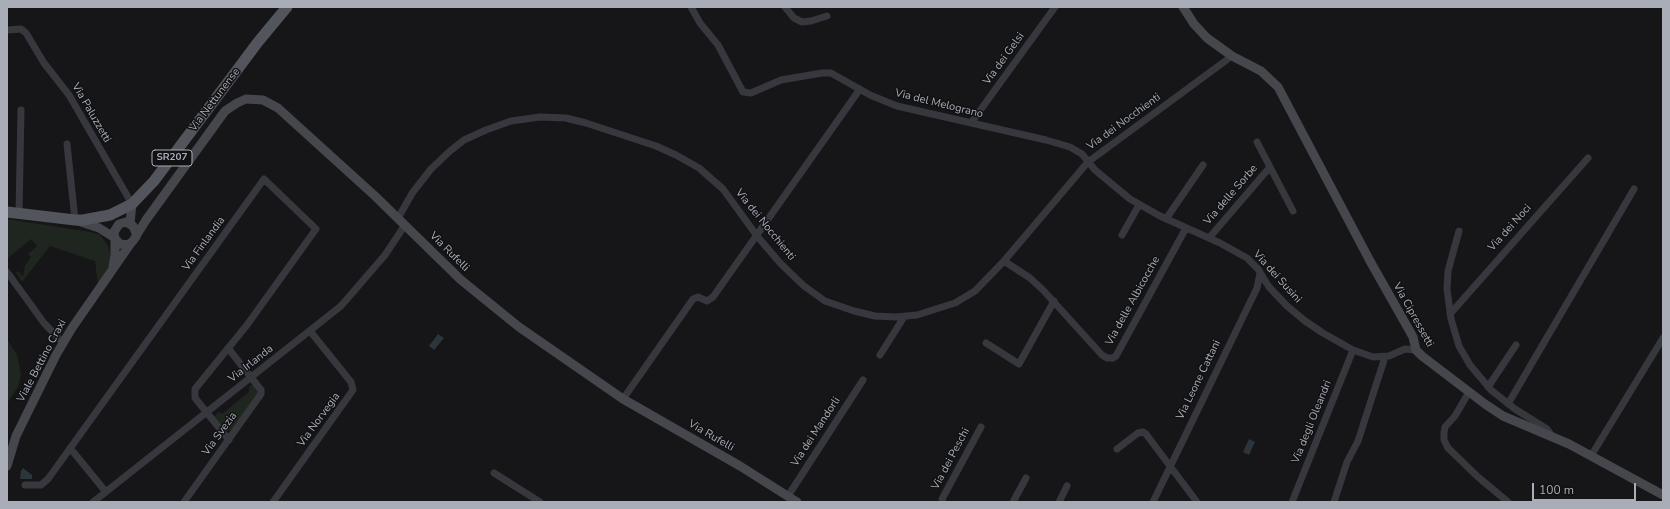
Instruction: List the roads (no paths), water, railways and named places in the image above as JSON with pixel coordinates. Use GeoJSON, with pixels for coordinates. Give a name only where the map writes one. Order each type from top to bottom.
{"type":"FeatureCollection","features":[{"type":"Feature","properties":{"kind":"main road","name":"Via Nettunense"},"geometry":{"type":"LineString","coordinates":[[7,212],[75,220],[112,214],[132,204],[154,181],[258,42],[287,7]]}},
{"type":"Feature","properties":{"kind":"street","name":"Via del Melograno"},"geometry":{"type":"LineString","coordinates":[[691,7],[700,23],[718,44],[743,92],[751,92],[781,80],[826,73],[838,76],[860,89],[897,106],[1046,140],[1070,147],[1082,154],[1088,162]]}},
{"type":"Feature","properties":{"kind":"street"},"geometry":{"type":"LineString","coordinates":[[785,7],[794,18],[802,22],[827,16]]}},
{"type":"Feature","properties":{"kind":"street","name":"Via dei Gelsi"},"geometry":{"type":"LineString","coordinates":[[971,123],[1054,7]]}},
{"type":"Feature","properties":{"kind":"street","name":"Via Cipressetti"},"geometry":{"type":"LineString","coordinates":[[1183,7],[1200,32],[1232,56],[1266,74],[1280,91],[1370,261],[1413,337],[1416,350],[1485,404],[1509,419],[1592,456],[1663,495]]}},
{"type":"Feature","properties":{"kind":"street","name":"Via Paluzzetti"},"geometry":{"type":"LineString","coordinates":[[7,30],[20,29],[26,33],[44,63],[69,95],[132,204]]}},
{"type":"Feature","properties":{"kind":"street","name":"Via dei Nocchienti"},"geometry":{"type":"LineString","coordinates":[[398,218],[413,192],[427,174],[442,157],[457,145],[486,130],[507,122],[528,118],[553,117],[581,121],[639,140],[672,153],[689,162],[709,176],[723,189],[757,236],[777,259],[810,291],[825,301],[861,313],[881,316],[904,317],[930,312],[963,298],[979,288],[1004,261],[1088,162],[1232,56]]}},
{"type":"Feature","properties":{"kind":"street"},"geometry":{"type":"LineString","coordinates":[[623,399],[692,300],[696,297],[707,301],[712,298],[860,89]]}},
{"type":"Feature","properties":{"kind":"street","name":"Via Rufelli"},"geometry":{"type":"LineString","coordinates":[[134,240],[146,220],[222,115],[237,103],[251,99],[263,100],[280,110],[398,218],[461,280],[486,302],[526,333],[623,399],[740,466],[797,502]]}},
{"type":"Feature","properties":{"kind":"street"},"geometry":{"type":"LineString","coordinates":[[19,214],[21,110]]}},
{"type":"Feature","properties":{"kind":"street","name":"Via delle Sorbe"},"geometry":{"type":"LineString","coordinates":[[1257,142],[1293,211]]}},
{"type":"Feature","properties":{"kind":"street"},"geometry":{"type":"LineString","coordinates":[[67,144],[75,220],[99,228],[114,237],[117,242],[124,245],[134,240],[135,229],[128,223],[112,214],[111,227],[114,237],[115,258],[110,275]]}},
{"type":"Feature","properties":{"kind":"street","name":"Via dei Noci"},"geometry":{"type":"LineString","coordinates":[[1450,314],[1588,158]]}},
{"type":"Feature","properties":{"kind":"street","name":"Via dei Susini"},"geometry":{"type":"LineString","coordinates":[[1088,162],[1112,186],[1139,204],[1166,219],[1209,238],[1243,256],[1253,264],[1268,286],[1287,306],[1305,321],[1353,350],[1373,357],[1385,357],[1405,349],[1416,350]]}},
{"type":"Feature","properties":{"kind":"street"},"geometry":{"type":"LineString","coordinates":[[1166,219],[1203,165]]}},
{"type":"Feature","properties":{"kind":"street","name":"Via delle Sorbe"},"geometry":{"type":"LineString","coordinates":[[1209,238],[1270,166]]}},
{"type":"Feature","properties":{"kind":"street","name":"Via Finlandia"},"geometry":{"type":"LineString","coordinates":[[25,485],[37,486],[44,483],[264,179],[316,229],[258,310],[194,390],[195,398],[229,440]]}},
{"type":"Feature","properties":{"kind":"street"},"geometry":{"type":"LineString","coordinates":[[1508,404],[1634,189]]}},
{"type":"Feature","properties":{"kind":"street"},"geometry":{"type":"LineString","coordinates":[[128,223],[132,204]]}},
{"type":"Feature","properties":{"kind":"street"},"geometry":{"type":"LineString","coordinates":[[1122,235],[1139,204]]}},
{"type":"Feature","properties":{"kind":"street"},"geometry":{"type":"LineString","coordinates":[[114,237],[117,226],[146,220]]}},
{"type":"Feature","properties":{"kind":"street","name":"Via Irlanda"},"geometry":{"type":"LineString","coordinates":[[93,502],[252,378],[336,310],[352,295],[385,256],[405,225]]}},
{"type":"Feature","properties":{"kind":"street","name":"Via delle Albicocche"},"geometry":{"type":"LineString","coordinates":[[1004,261],[1030,278],[1054,301],[1102,355],[1107,358],[1114,358],[1186,228]]}},
{"type":"Feature","properties":{"kind":"street"},"geometry":{"type":"LineString","coordinates":[[1459,231],[1448,271],[1447,295],[1454,332],[1462,352],[1470,365],[1488,387],[1508,404],[1548,431],[1553,438]]}},
{"type":"Feature","properties":{"kind":"street","name":"Viale Bettino Craxi"},"geometry":{"type":"LineString","coordinates":[[7,466],[16,436],[63,343],[134,240]]}},
{"type":"Feature","properties":{"kind":"street"},"geometry":{"type":"LineString","coordinates":[[7,272],[46,326],[63,343]]}},
{"type":"Feature","properties":{"kind":"street","name":"Via Leone Cattani"},"geometry":{"type":"LineString","coordinates":[[1153,502],[1169,466],[1258,285],[1260,273]]}},
{"type":"Feature","properties":{"kind":"street","name":"Via Leone Cattani"},"geometry":{"type":"LineString","coordinates":[[1248,304],[1259,291],[1268,286]]}},
{"type":"Feature","properties":{"kind":"street"},"geometry":{"type":"LineString","coordinates":[[986,343],[1019,364],[1054,301]]}},
{"type":"Feature","properties":{"kind":"street"},"geometry":{"type":"LineString","coordinates":[[880,355],[904,317]]}},
{"type":"Feature","properties":{"kind":"street","name":"Via Norvegia"},"geometry":{"type":"LineString","coordinates":[[273,502],[353,389],[351,382],[310,331]]}},
{"type":"Feature","properties":{"kind":"street"},"geometry":{"type":"LineString","coordinates":[[1592,456],[1663,338]]}},
{"type":"Feature","properties":{"kind":"street"},"geometry":{"type":"LineString","coordinates":[[1488,387],[1516,345]]}},
{"type":"Feature","properties":{"kind":"street"},"geometry":{"type":"LineString","coordinates":[[228,348],[252,378]]}},
{"type":"Feature","properties":{"kind":"street","name":"Via degli Oleandri"},"geometry":{"type":"LineString","coordinates":[[1292,502],[1353,350]]}},
{"type":"Feature","properties":{"kind":"street"},"geometry":{"type":"LineString","coordinates":[[1334,502],[1347,462],[1358,441],[1385,357]]}},
{"type":"Feature","properties":{"kind":"street","name":"Via Svezia"},"geometry":{"type":"LineString","coordinates":[[184,502],[260,395],[261,390],[252,378]]}},
{"type":"Feature","properties":{"kind":"street","name":"Via dei Mandorli"},"geometry":{"type":"LineString","coordinates":[[788,496],[863,380]]}},
{"type":"Feature","properties":{"kind":"street"},"geometry":{"type":"LineString","coordinates":[[1469,392],[1455,416],[1445,427],[1444,440],[1448,448],[1508,502]]}},
{"type":"Feature","properties":{"kind":"street","name":"Via dei Peschi"},"geometry":{"type":"LineString","coordinates":[[943,502],[942,499],[981,427]]}},
{"type":"Feature","properties":{"kind":"street"},"geometry":{"type":"LineString","coordinates":[[1117,449],[1135,435],[1142,432],[1148,436],[1197,502]]}},
{"type":"Feature","properties":{"kind":"street"},"geometry":{"type":"LineString","coordinates":[[70,448],[106,492]]}},
{"type":"Feature","properties":{"kind":"street"},"geometry":{"type":"LineString","coordinates":[[494,473],[540,502]]}},
{"type":"Feature","properties":{"kind":"street"},"geometry":{"type":"LineString","coordinates":[[1013,502],[1026,478]]}},
{"type":"Feature","properties":{"kind":"street"},"geometry":{"type":"LineString","coordinates":[[1059,502],[1067,486]]}}]}
